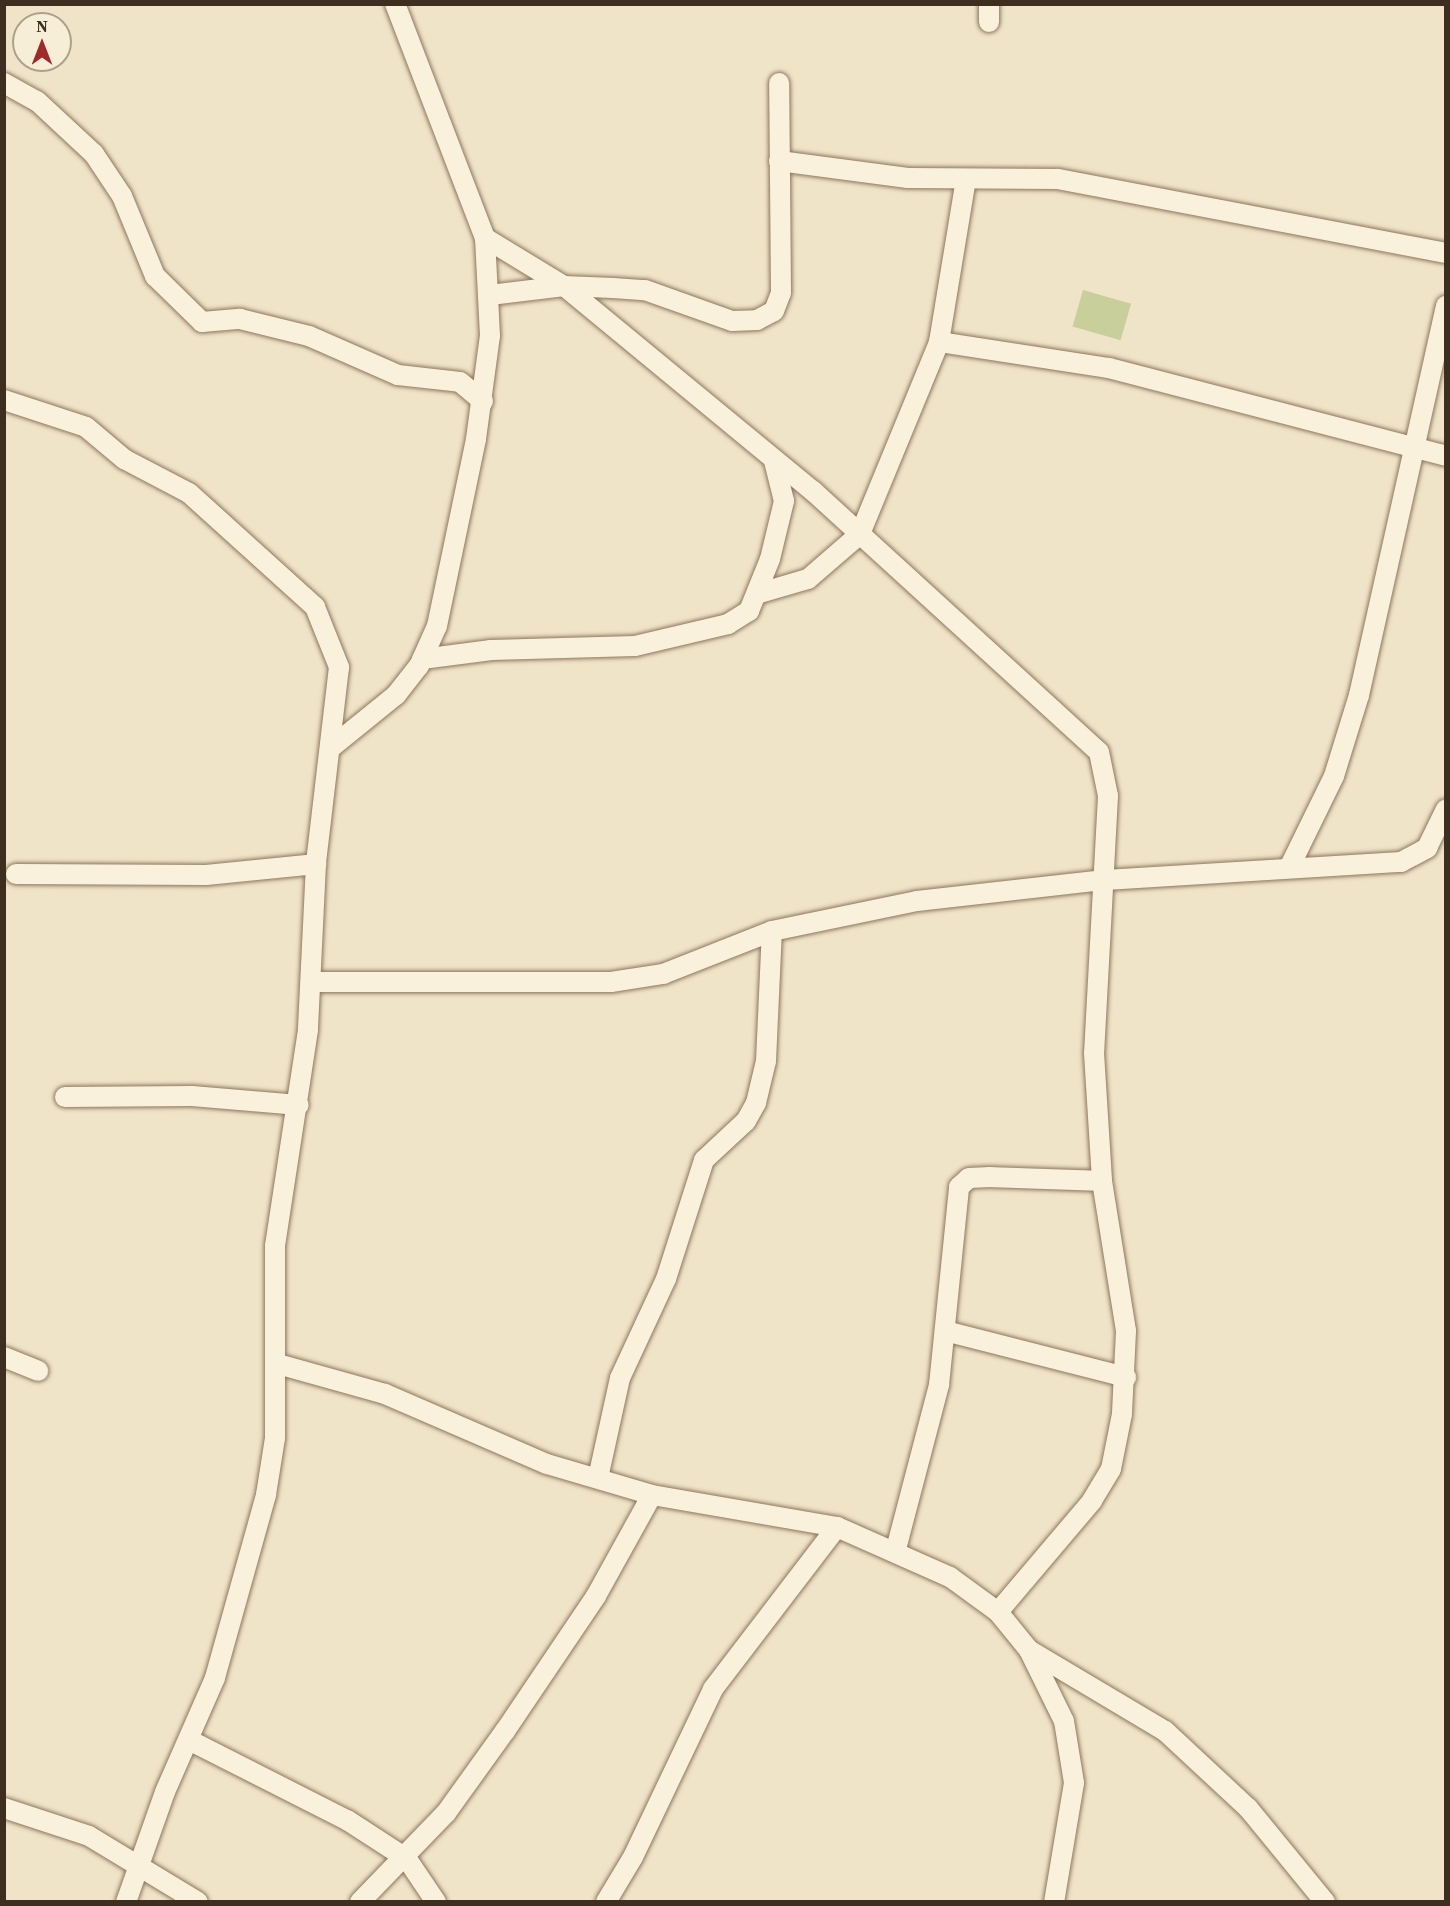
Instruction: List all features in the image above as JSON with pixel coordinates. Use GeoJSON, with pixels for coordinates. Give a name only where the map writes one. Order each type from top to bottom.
{"type":"FeatureCollection","features":[{"type":"Feature","properties":{"kind":"street"},"geometry":{"type":"LineString","coordinates":[[333,746],[396,695],[422,659],[437,626],[483,401],[490,295],[485,238],[394,4]]}},
{"type":"Feature","properties":{"kind":"street"},"geometry":{"type":"LineString","coordinates":[[4,83],[30,96],[94,154],[122,196],[156,276],[202,322],[240,319],[309,336],[398,375],[460,382],[483,401]]}},
{"type":"Feature","properties":{"kind":"street"},"geometry":{"type":"LineString","coordinates":[[490,295],[564,286],[645,290],[732,321],[757,320],[774,311],[781,293],[779,83]]}},
{"type":"Feature","properties":{"kind":"street"},"geometry":{"type":"LineString","coordinates":[[779,162],[966,179],[1058,179],[1446,253]]}},
{"type":"Feature","properties":{"kind":"street"},"geometry":{"type":"LineString","coordinates":[[760,593],[808,579],[860,534],[939,342],[966,179]]}},
{"type":"Feature","properties":{"kind":"street"},"geometry":{"type":"LineString","coordinates":[[485,238],[564,286],[772,459],[860,534],[1099,752],[1108,796],[1094,1053],[1102,1181],[1126,1331],[1126,1377],[1111,1469],[1092,1501],[998,1612]]}},
{"type":"Feature","properties":{"kind":"street"},"geometry":{"type":"LineString","coordinates":[[1290,866],[1334,776],[1359,695],[1409,449],[1446,306]]}},
{"type":"Feature","properties":{"kind":"street"},"geometry":{"type":"LineString","coordinates":[[939,342],[1109,368],[1409,449],[1446,456]]}},
{"type":"Feature","properties":{"kind":"street"},"geometry":{"type":"LineString","coordinates":[[4,400],[86,427],[124,459],[168,478],[306,596],[337,652],[341,689],[316,864],[311,982],[299,1105],[275,1246],[278,1364],[275,1438],[250,1569],[189,1740],[138,1866],[126,1902]]}},
{"type":"Feature","properties":{"kind":"street"},"geometry":{"type":"LineString","coordinates":[[422,659],[491,650],[635,646],[689,637],[735,620],[749,610],[760,593],[784,501],[772,459]]}},
{"type":"Feature","properties":{"kind":"street"},"geometry":{"type":"LineString","coordinates":[[311,982],[611,982],[663,974],[772,931],[917,901],[1105,880],[1290,866],[1401,862],[1427,848],[1446,809]]}},
{"type":"Feature","properties":{"kind":"street"},"geometry":{"type":"LineString","coordinates":[[16,874],[206,875],[316,864]]}},
{"type":"Feature","properties":{"kind":"street"},"geometry":{"type":"LineString","coordinates":[[598,1478],[620,1378],[666,1279],[696,1178],[704,1160],[746,1121],[756,1103],[767,1050],[772,931]]}},
{"type":"Feature","properties":{"kind":"street"},"geometry":{"type":"LineString","coordinates":[[65,1097],[192,1096],[299,1105]]}},
{"type":"Feature","properties":{"kind":"street"},"geometry":{"type":"LineString","coordinates":[[896,1549],[934,1406],[945,1331],[959,1187],[969,1178],[990,1177],[1102,1181]]}},
{"type":"Feature","properties":{"kind":"street"},"geometry":{"type":"LineString","coordinates":[[945,1331],[1126,1377]]}},
{"type":"Feature","properties":{"kind":"street"},"geometry":{"type":"LineString","coordinates":[[4,1357],[38,1371]]}},
{"type":"Feature","properties":{"kind":"street"},"geometry":{"type":"LineString","coordinates":[[278,1364],[386,1394],[547,1464],[651,1495],[837,1527],[896,1549],[950,1577],[998,1612],[1029,1650],[1064,1721],[1072,1755],[1071,1815],[1054,1902]]}},
{"type":"Feature","properties":{"kind":"street"},"geometry":{"type":"LineString","coordinates":[[360,1902],[407,1859],[557,1658],[651,1495]]}},
{"type":"Feature","properties":{"kind":"street"},"geometry":{"type":"LineString","coordinates":[[606,1902],[633,1857],[713,1689],[837,1527]]}},
{"type":"Feature","properties":{"kind":"street"},"geometry":{"type":"LineString","coordinates":[[1029,1650],[1165,1731],[1248,1808],[1325,1902]]}},
{"type":"Feature","properties":{"kind":"street"},"geometry":{"type":"LineString","coordinates":[[189,1740],[316,1803],[407,1859],[436,1902]]}},
{"type":"Feature","properties":{"kind":"street"},"geometry":{"type":"LineString","coordinates":[[4,1809],[89,1836],[198,1902]]}},
{"type":"Feature","properties":{"kind":"green space"},"geometry":{"type":"Polygon","coordinates":[[[1083,290],[1131,304],[1121,340],[1073,327],[1083,290]]]}}]}
